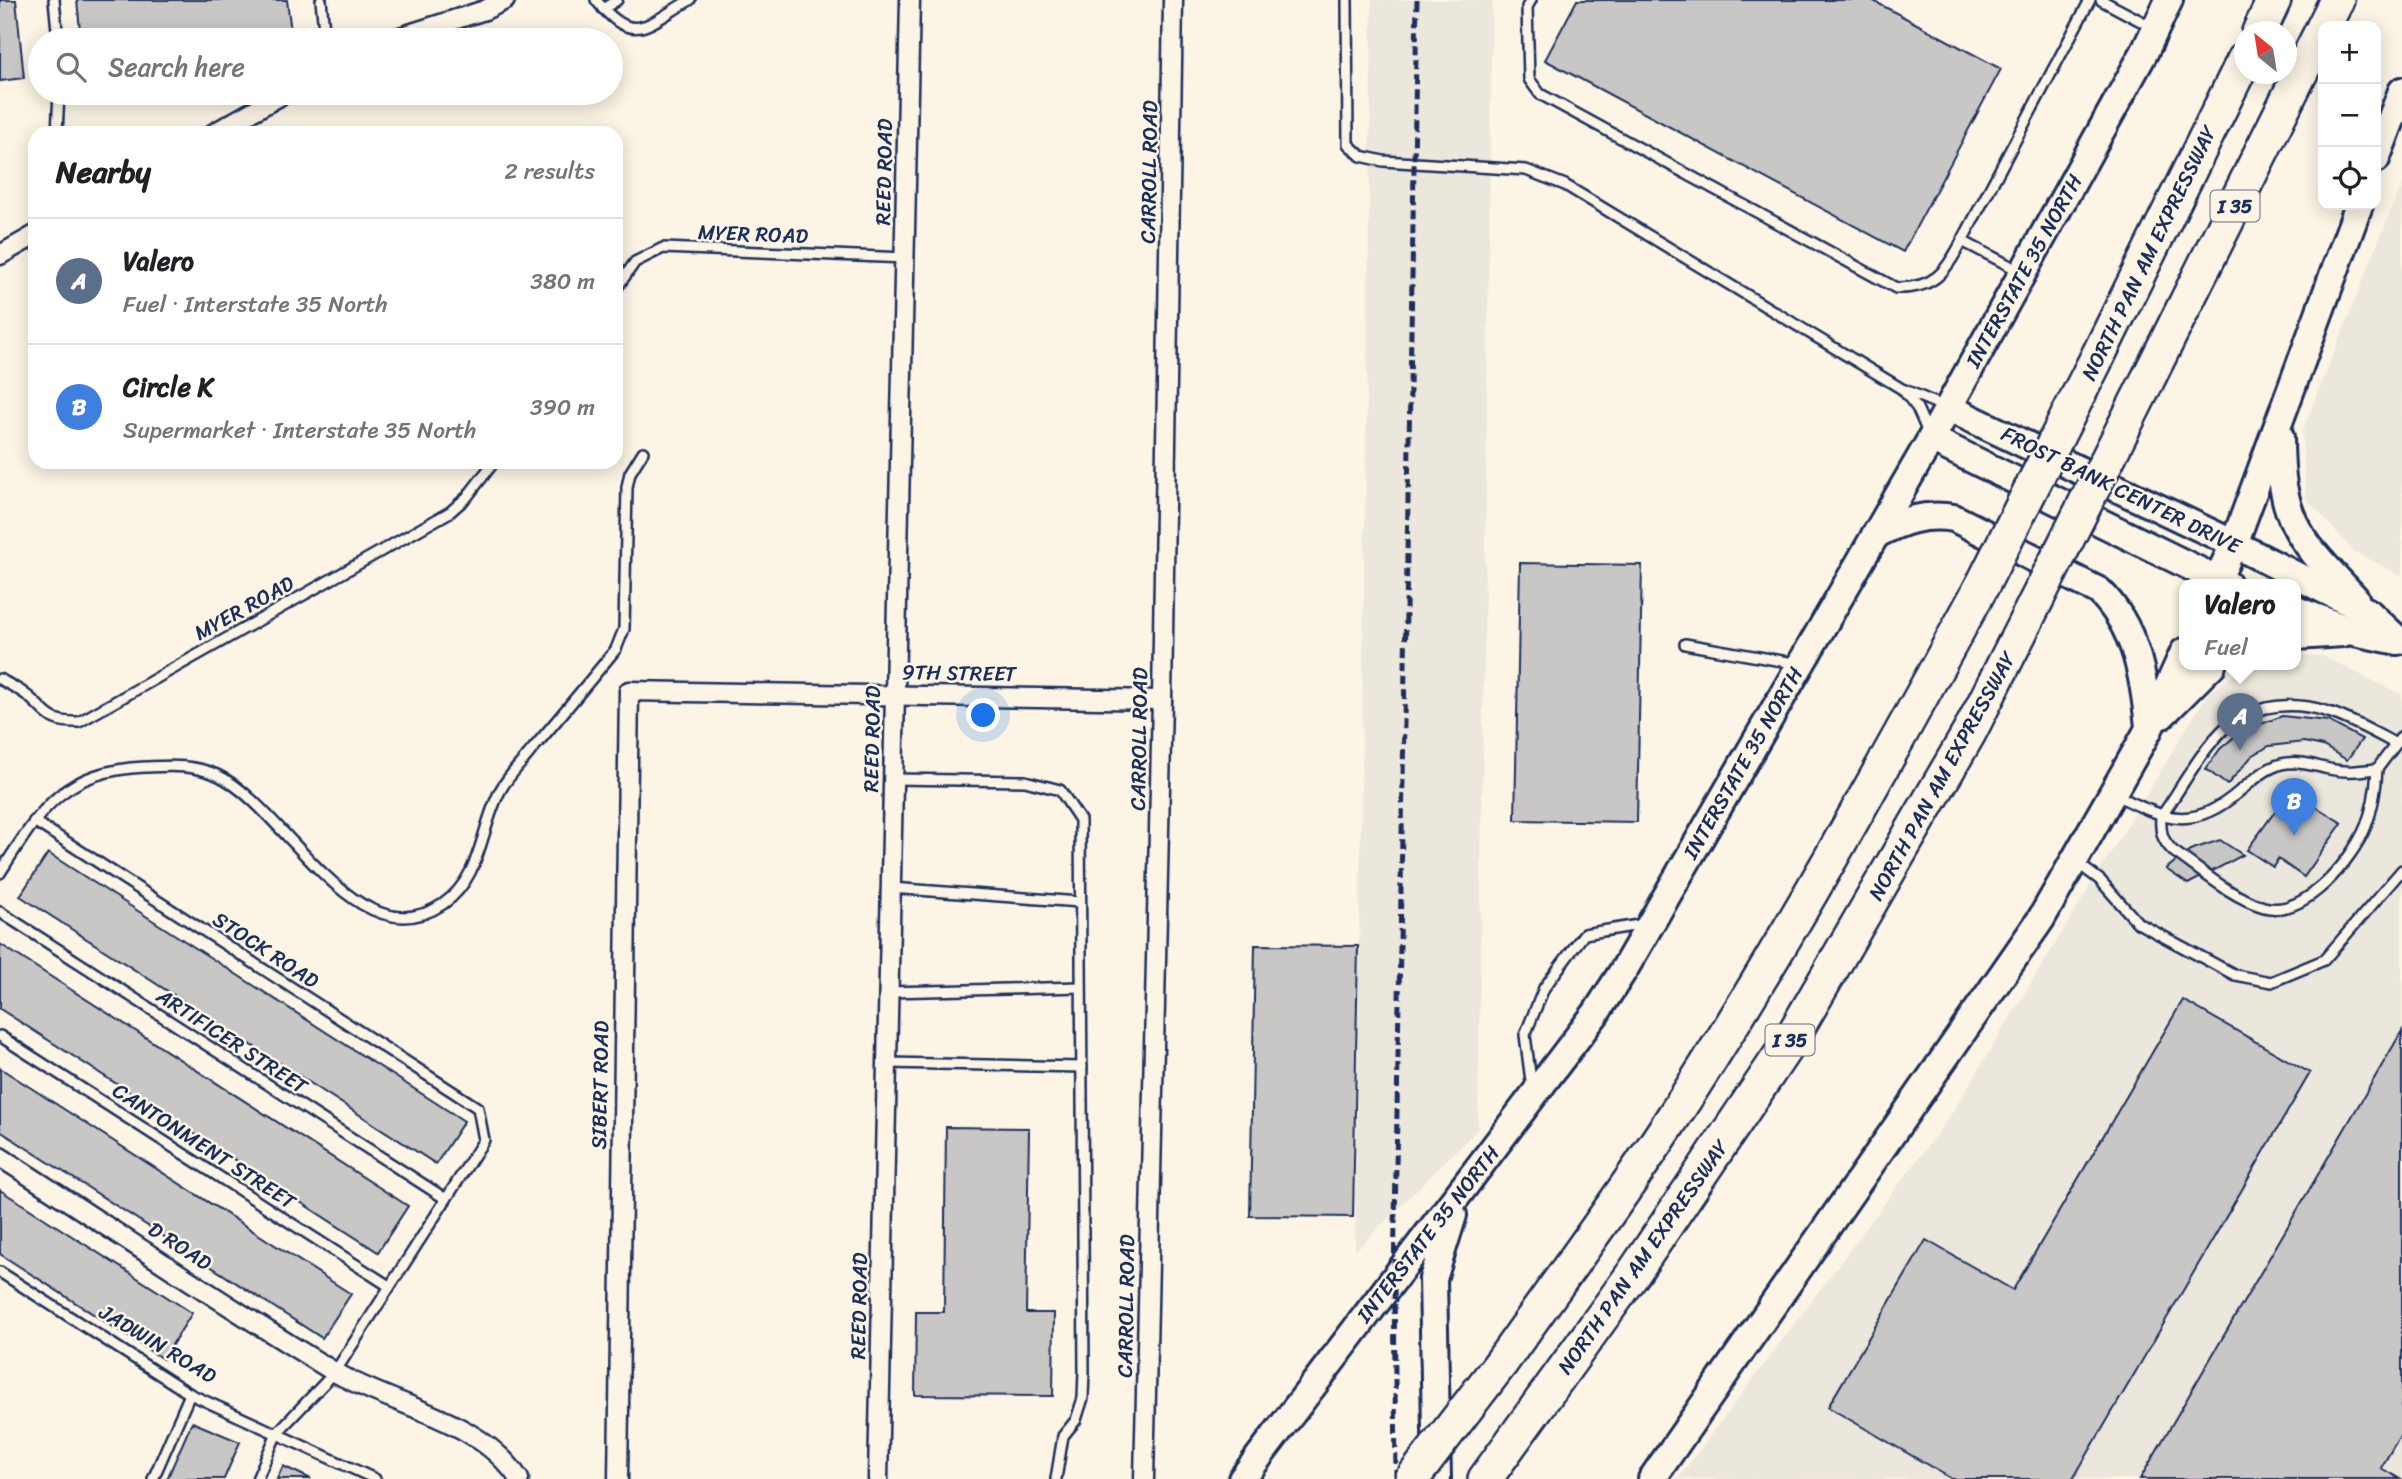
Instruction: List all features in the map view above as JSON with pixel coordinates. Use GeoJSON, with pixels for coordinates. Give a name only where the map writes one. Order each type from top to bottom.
{"type":"FeatureCollection","features":[{"type":"Feature","properties":{"kind":"highway"},"geometry":{"type":"LineString","coordinates":[[2264,21],[2274,0]]}},
{"type":"Feature","properties":{"kind":"highway","name":"NORTH PAN AM EXPRESSWAY"},"geometry":{"type":"LineString","coordinates":[[2327,21],[2337,0]]}},
{"type":"Feature","properties":{"kind":"highway","name":"NORTH PAN AM EXPRESSWAY"},"geometry":{"type":"LineString","coordinates":[[1485,1479],[1633,1274],[1788,1044],[1949,769],[2318,39]]}},
{"type":"Feature","properties":{"kind":"highway","name":"NORTH PAN AM EXPRESSWAY"},"geometry":{"type":"LineString","coordinates":[[1412,1479],[1501,1363],[1668,1125],[1738,1014],[1874,784],[1983,584],[2234,82]]}},
{"type":"Feature","properties":{"kind":"main road","name":"INTERSTATE 35 NORTH"},"geometry":{"type":"LineString","coordinates":[[1242,1479],[1596,1013],[1931,439],[2169,0]]}},
{"type":"Feature","properties":{"kind":"main road"},"geometry":{"type":"LineString","coordinates":[[2381,147],[2402,91]]}},
{"type":"Feature","properties":{"kind":"main road"},"geometry":{"type":"LineString","coordinates":[[2221,579],[2357,210]]}},
{"type":"Feature","properties":{"kind":"main road","name":"FROST BANK CENTER DRIVE"},"geometry":{"type":"LineString","coordinates":[[1948,408],[2234,544],[2291,579]]}},
{"type":"Feature","properties":{"kind":"main road"},"geometry":{"type":"LineString","coordinates":[[2280,420],[2280,480],[2287,511],[2361,622],[2301,635]]}},
{"type":"Feature","properties":{"kind":"main road","name":"FROST BANK CENTER DRIVE"},"geometry":{"type":"LineString","coordinates":[[1931,439],[2212,579]]}},
{"type":"Feature","properties":{"kind":"main road"},"geometry":{"type":"LineString","coordinates":[[1875,535],[1914,518],[1934,514],[1954,518],[2099,591],[2114,606],[2134,646],[2146,694],[2149,729]]}},
{"type":"Feature","properties":{"kind":"main road","name":"FROST BANK CENTER DRIVE"},"geometry":{"type":"LineString","coordinates":[[2301,585],[2361,622],[2401,638]]}},
{"type":"Feature","properties":{"kind":"main road","name":"FROST BANK CENTER DRIVE"},"geometry":{"type":"LineString","coordinates":[[2301,611],[2361,622]]}},
{"type":"Feature","properties":{"kind":"main road"},"geometry":{"type":"LineString","coordinates":[[1653,1479],[1924,1092],[2041,919],[2149,729],[2179,663]]}},
{"type":"Feature","properties":{"kind":"main road"},"geometry":{"type":"LineString","coordinates":[[2149,729],[2207,670]]}},
{"type":"Feature","properties":{"kind":"main road"},"geometry":{"type":"LineString","coordinates":[[1437,1479],[1433,1279],[1461,1194]]}},
{"type":"Feature","properties":{"kind":"street"},"geometry":{"type":"LineString","coordinates":[[428,28],[485,10],[506,0]]}},
{"type":"Feature","properties":{"kind":"street","name":"REED ROAD"},"geometry":{"type":"LineString","coordinates":[[878,1479],[910,0]]}},
{"type":"Feature","properties":{"kind":"street","name":"CARROLL ROAD"},"geometry":{"type":"LineString","coordinates":[[1144,1479],[1163,700],[1173,0]]}},
{"type":"Feature","properties":{"kind":"street"},"geometry":{"type":"LineString","coordinates":[[226,126],[264,105]]}},
{"type":"Feature","properties":{"kind":"street"},"geometry":{"type":"LineString","coordinates":[[0,255],[28,239]]}},
{"type":"Feature","properties":{"kind":"street","name":"9TH STREET"},"geometry":{"type":"LineString","coordinates":[[629,691],[1163,700]]}},
{"type":"Feature","properties":{"kind":"street","name":"SIBERT ROAD"},"geometry":{"type":"LineString","coordinates":[[618,1479],[629,691]]}},
{"type":"Feature","properties":{"kind":"street","name":"D ROAD"},"geometry":{"type":"LineString","coordinates":[[0,1157],[335,1372]]}},
{"type":"Feature","properties":{"kind":"street"},"geometry":{"type":"LineString","coordinates":[[335,1372],[465,1431],[490,1447],[519,1479]]}},
{"type":"Feature","properties":{"kind":"lane"},"geometry":{"type":"LineString","coordinates":[[54,0],[57,28]]}},
{"type":"Feature","properties":{"kind":"lane"},"geometry":{"type":"LineString","coordinates":[[321,0],[324,28]]}},
{"type":"Feature","properties":{"kind":"lane"},"geometry":{"type":"LineString","coordinates":[[596,0],[621,26],[632,30],[643,27],[690,0]]}},
{"type":"Feature","properties":{"kind":"lane"},"geometry":{"type":"LineString","coordinates":[[603,9],[617,0]]}},
{"type":"Feature","properties":{"kind":"lane"},"geometry":{"type":"LineString","coordinates":[[1347,0],[1348,144],[1362,156],[1382,161],[1526,170],[1565,185],[1902,389],[1948,408]]}},
{"type":"Feature","properties":{"kind":"lane"},"geometry":{"type":"LineString","coordinates":[[1531,0],[1527,7],[1529,79],[1539,94],[1896,288],[1917,288],[1936,278],[1950,264],[2090,0]]}},
{"type":"Feature","properties":{"kind":"lane"},"geometry":{"type":"LineString","coordinates":[[2101,0],[2155,29]]}},
{"type":"Feature","properties":{"kind":"lane"},"geometry":{"type":"LineString","coordinates":[[58,126],[59,105]]}},
{"type":"Feature","properties":{"kind":"lane"},"geometry":{"type":"LineString","coordinates":[[1962,241],[2023,273]]}},
{"type":"Feature","properties":{"kind":"lane","name":"MYER ROAD"},"geometry":{"type":"LineString","coordinates":[[623,279],[635,262],[663,248],[906,258]]}},
{"type":"Feature","properties":{"kind":"lane"},"geometry":{"type":"LineString","coordinates":[[1902,389],[1917,408],[1931,439]]}},
{"type":"Feature","properties":{"kind":"lane"},"geometry":{"type":"LineString","coordinates":[[0,873],[34,821],[64,791],[95,772],[191,765],[235,785],[349,897],[377,912],[412,917],[441,905],[460,890],[473,868],[499,791],[616,649],[624,629],[627,487],[630,473],[643,452]]}},
{"type":"Feature","properties":{"kind":"lane","name":"MYER ROAD"},"geometry":{"type":"LineString","coordinates":[[0,678],[27,695],[45,715],[61,722],[79,722],[450,513],[467,497],[489,469]]}},
{"type":"Feature","properties":{"kind":"lane"},"geometry":{"type":"LineString","coordinates":[[1685,645],[1800,664]]}},
{"type":"Feature","properties":{"kind":"lane"},"geometry":{"type":"LineString","coordinates":[[2281,705],[2310,705],[2399,740],[2377,769],[2376,790],[2365,829],[2332,876],[2310,897],[2290,909],[2265,908],[2241,897],[2165,843],[2161,831],[2161,817],[2213,740],[2230,723],[2253,712],[2281,705]]}},
{"type":"Feature","properties":{"kind":"lane"},"geometry":{"type":"LineString","coordinates":[[2113,793],[2161,817],[2179,819],[2209,810],[2236,795],[2271,768],[2285,763],[2299,762],[2353,773],[2377,769]]}},
{"type":"Feature","properties":{"kind":"lane"},"geometry":{"type":"LineString","coordinates":[[894,779],[1025,781],[1060,790],[1080,820],[1083,1398],[1076,1420],[1063,1436],[1056,1479]]}},
{"type":"Feature","properties":{"kind":"lane","name":"STOCK ROAD"},"geometry":{"type":"LineString","coordinates":[[34,821],[478,1108],[484,1140],[446,1199]]}},
{"type":"Feature","properties":{"kind":"lane"},"geometry":{"type":"LineString","coordinates":[[2074,861],[2100,880],[2138,923],[2235,975],[2271,982],[2324,960],[2402,870]]}},
{"type":"Feature","properties":{"kind":"lane"},"geometry":{"type":"LineString","coordinates":[[891,888],[1080,902]]}},
{"type":"Feature","properties":{"kind":"lane","name":"ARTIFICER STREET"},"geometry":{"type":"LineString","coordinates":[[0,912],[446,1199]]}},
{"type":"Feature","properties":{"kind":"lane"},"geometry":{"type":"LineString","coordinates":[[1533,1097],[1525,1035],[1544,988],[1584,934],[1650,923]]}},
{"type":"Feature","properties":{"kind":"lane"},"geometry":{"type":"LineString","coordinates":[[889,992],[1081,988]]}},
{"type":"Feature","properties":{"kind":"lane","name":"CANTONMENT STREET"},"geometry":{"type":"LineString","coordinates":[[0,1036],[389,1286]]}},
{"type":"Feature","properties":{"kind":"lane"},"geometry":{"type":"LineString","coordinates":[[887,1063],[1082,1067]]}},
{"type":"Feature","properties":{"kind":"lane"},"geometry":{"type":"LineString","coordinates":[[257,1479],[277,1433],[335,1372],[446,1199]]}},
{"type":"Feature","properties":{"kind":"lane","name":"JADWIN ROAD"},"geometry":{"type":"LineString","coordinates":[[0,1272],[190,1394],[371,1478]]}},
{"type":"Feature","properties":{"kind":"lane"},"geometry":{"type":"LineString","coordinates":[[153,1479],[190,1394]]}},
{"type":"Feature","properties":{"kind":"shaded area"},"geometry":{"type":"Polygon","coordinates":[[[1372,0],[1492,0],[1478,1129],[1355,1251],[1372,0]]]}},
{"type":"Feature","properties":{"kind":"shaded area"},"geometry":{"type":"Polygon","coordinates":[[[2402,183],[2402,576],[2353,551],[2306,498],[2302,432],[2402,183]]]}},
{"type":"Feature","properties":{"kind":"shaded area"},"geometry":{"type":"Polygon","coordinates":[[[2301,654],[2323,656],[2402,695],[2402,1479],[1678,1479],[1950,1116],[2209,692],[2241,670],[2301,670],[2301,654]]]}},
{"type":"Feature","properties":{"kind":"building"},"geometry":{"type":"Polygon","coordinates":[[[0,0],[16,0],[24,78],[0,81],[0,0]]]}},
{"type":"Feature","properties":{"kind":"building"},"geometry":{"type":"Polygon","coordinates":[[[77,0],[287,0],[290,28],[80,28],[77,0]]]}},
{"type":"Feature","properties":{"kind":"building"},"geometry":{"type":"Polygon","coordinates":[[[1577,0],[1872,0],[2001,69],[1903,252],[1545,60],[1577,0]]]}},
{"type":"Feature","properties":{"kind":"building"},"geometry":{"type":"Polygon","coordinates":[[[1520,563],[1642,565],[1637,822],[1515,820],[1520,563]]]}},
{"type":"Feature","properties":{"kind":"building"},"geometry":{"type":"Polygon","coordinates":[[[2282,716],[2328,721],[2362,739],[2347,760],[2323,746],[2304,742],[2269,746],[2252,756],[2227,785],[2206,769],[2220,749],[2240,732],[2282,716]]]}},
{"type":"Feature","properties":{"kind":"building"},"geometry":{"type":"Polygon","coordinates":[[[2305,800],[2342,823],[2304,877],[2278,859],[2273,867],[2247,850],[2279,806],[2305,800]]]}},
{"type":"Feature","properties":{"kind":"building"},"geometry":{"type":"Polygon","coordinates":[[[2220,840],[2243,855],[2188,884],[2166,869],[2190,850],[2220,840]]]}},
{"type":"Feature","properties":{"kind":"building"},"geometry":{"type":"Polygon","coordinates":[[[48,853],[464,1121],[436,1164],[20,896],[48,853]]]}},
{"type":"Feature","properties":{"kind":"building"},"geometry":{"type":"Polygon","coordinates":[[[0,944],[408,1206],[378,1252],[0,1009],[0,944]]]}},
{"type":"Feature","properties":{"kind":"building"},"geometry":{"type":"Polygon","coordinates":[[[1255,945],[1358,946],[1353,1217],[1250,1216],[1255,945]]]}},
{"type":"Feature","properties":{"kind":"building"},"geometry":{"type":"Polygon","coordinates":[[[2183,1000],[2310,1073],[2073,1479],[1952,1479],[1828,1407],[1926,1240],[2013,1290],[2183,1000]]]}},
{"type":"Feature","properties":{"kind":"building"},"geometry":{"type":"Polygon","coordinates":[[[2402,1031],[2402,1432],[2381,1468],[2400,1479],[2140,1479],[2402,1031]]]}},
{"type":"Feature","properties":{"kind":"building"},"geometry":{"type":"Polygon","coordinates":[[[0,1068],[351,1294],[322,1338],[0,1131],[0,1068]]]}},
{"type":"Feature","properties":{"kind":"building"},"geometry":{"type":"Polygon","coordinates":[[[946,1127],[1029,1128],[1026,1313],[1054,1313],[1053,1396],[915,1395],[916,1312],[944,1312],[946,1127]]]}},
{"type":"Feature","properties":{"kind":"building"},"geometry":{"type":"Polygon","coordinates":[[[0,1190],[192,1313],[163,1359],[0,1254],[0,1190]]]}},
{"type":"Feature","properties":{"kind":"building"},"geometry":{"type":"Polygon","coordinates":[[[192,1422],[240,1442],[224,1479],[167,1479],[192,1422]]]}},
{"type":"Feature","properties":{"kind":"building"},"geometry":{"type":"Polygon","coordinates":[[[283,1466],[311,1479],[277,1479],[283,1466]]]}},
{"type":"Feature","properties":{"kind":"railway"},"geometry":{"type":"LineString","coordinates":[[1396,1479],[1394,1278],[1417,0]]}},
{"type":"Feature","properties":{"kind":"place","name":"Valero"},"geometry":{"type":"Point","coordinates":[2240,751]}},
{"type":"Feature","properties":{"kind":"place","name":"Circle K"},"geometry":{"type":"Point","coordinates":[2294,836]}}]}
